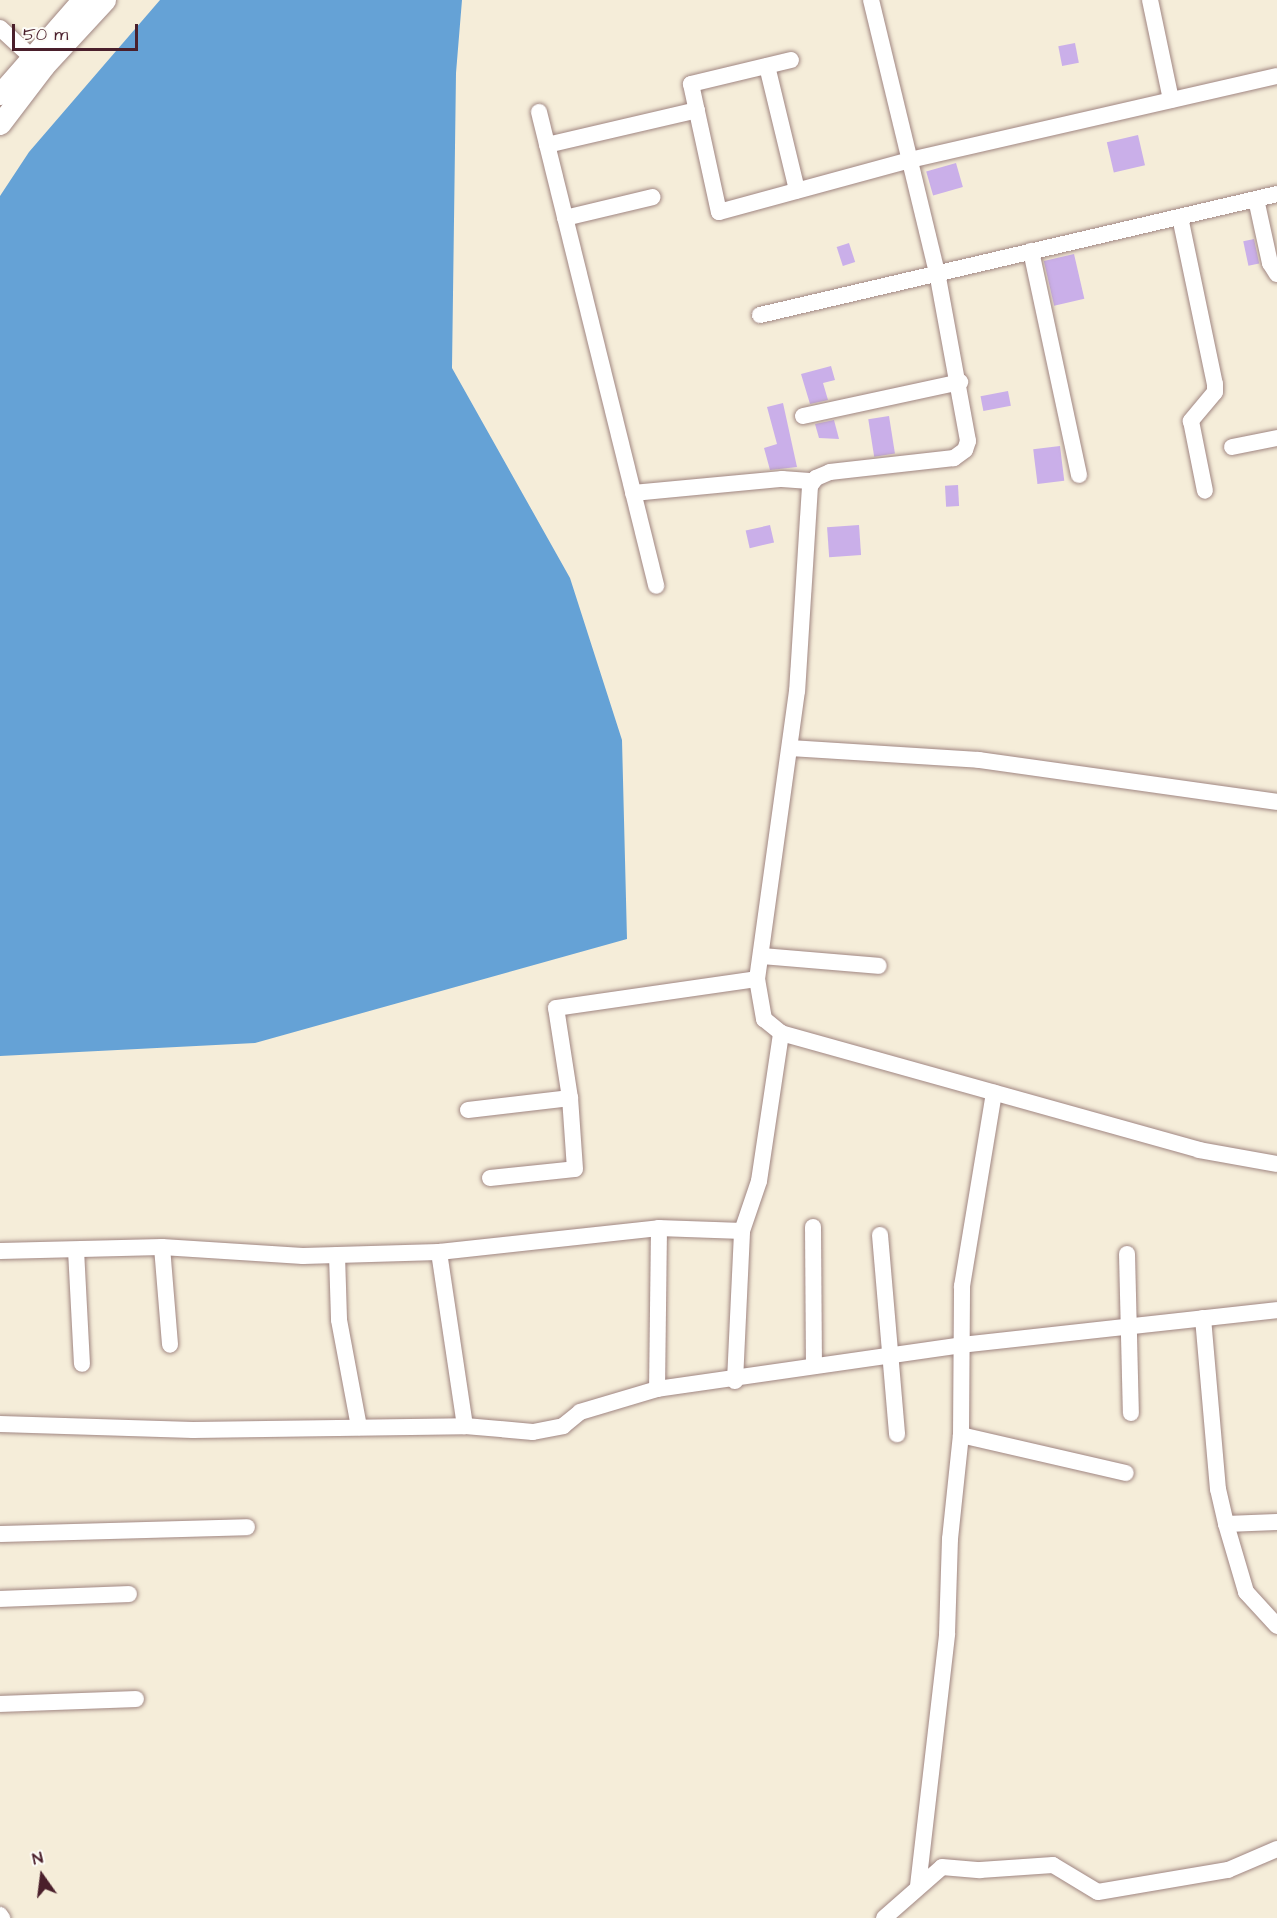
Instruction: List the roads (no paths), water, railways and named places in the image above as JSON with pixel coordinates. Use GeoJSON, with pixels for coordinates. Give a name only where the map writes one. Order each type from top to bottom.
{"type":"FeatureCollection","features":[{"type":"Feature","properties":{"kind":"main road"},"geometry":{"type":"LineString","coordinates":[[0,124],[38,60],[82,0]]}},
{"type":"Feature","properties":{"kind":"main road"},"geometry":{"type":"LineString","coordinates":[[0,94],[105,0]]}},
{"type":"Feature","properties":{"kind":"street"},"geometry":{"type":"LineString","coordinates":[[633,493],[782,478],[813,481],[830,472],[906,466],[961,455],[968,435],[960,382],[937,272],[870,0]]}},
{"type":"Feature","properties":{"kind":"street"},"geometry":{"type":"LineString","coordinates":[[1150,0],[1171,100]]}},
{"type":"Feature","properties":{"kind":"street"},"geometry":{"type":"LineString","coordinates":[[0,28],[38,60]]}},
{"type":"Feature","properties":{"kind":"street"},"geometry":{"type":"LineString","coordinates":[[791,60],[691,84],[719,212],[910,160],[1277,76]]}},
{"type":"Feature","properties":{"kind":"street"},"geometry":{"type":"LineString","coordinates":[[767,66],[797,190]]}},
{"type":"Feature","properties":{"kind":"street"},"geometry":{"type":"LineString","coordinates":[[547,145],[697,110]]}},
{"type":"Feature","properties":{"kind":"street"},"geometry":{"type":"LineString","coordinates":[[539,112],[656,586]]}},
{"type":"Feature","properties":{"kind":"street"},"geometry":{"type":"LineString","coordinates":[[760,315],[1277,194]]}},
{"type":"Feature","properties":{"kind":"street"},"geometry":{"type":"LineString","coordinates":[[565,218],[653,197]]}},
{"type":"Feature","properties":{"kind":"street"},"geometry":{"type":"LineString","coordinates":[[1256,199],[1270,263],[1277,274]]}},
{"type":"Feature","properties":{"kind":"street"},"geometry":{"type":"LineString","coordinates":[[1180,217],[1215,384],[1215,392],[1191,421],[1205,491]]}},
{"type":"Feature","properties":{"kind":"street"},"geometry":{"type":"LineString","coordinates":[[1031,251],[1079,476]]}},
{"type":"Feature","properties":{"kind":"street"},"geometry":{"type":"LineString","coordinates":[[803,416],[960,382]]}},
{"type":"Feature","properties":{"kind":"street"},"geometry":{"type":"LineString","coordinates":[[1232,447],[1277,438]]}},
{"type":"Feature","properties":{"kind":"street"},"geometry":{"type":"LineString","coordinates":[[813,481],[790,748],[757,979],[764,1019],[781,1033],[1199,1150],[1277,1164]]}},
{"type":"Feature","properties":{"kind":"street"},"geometry":{"type":"LineString","coordinates":[[790,748],[979,760],[1277,802]]}},
{"type":"Feature","properties":{"kind":"street"},"geometry":{"type":"LineString","coordinates":[[761,956],[879,966]]}},
{"type":"Feature","properties":{"kind":"street"},"geometry":{"type":"LineString","coordinates":[[490,1178],[575,1168],[570,1098],[556,1008],[757,979]]}},
{"type":"Feature","properties":{"kind":"street"},"geometry":{"type":"LineString","coordinates":[[735,1381],[742,1231],[759,1181],[781,1033]]}},
{"type":"Feature","properties":{"kind":"street"},"geometry":{"type":"LineString","coordinates":[[918,1886],[947,1634],[950,1539],[961,1435],[962,1286],[994,1093]]}},
{"type":"Feature","properties":{"kind":"street"},"geometry":{"type":"LineString","coordinates":[[468,1110],[570,1098]]}},
{"type":"Feature","properties":{"kind":"street"},"geometry":{"type":"LineString","coordinates":[[813,1227],[814,1366]]}},
{"type":"Feature","properties":{"kind":"street"},"geometry":{"type":"LineString","coordinates":[[0,1251],[162,1247],[337,1255],[439,1252],[638,1228],[742,1231]]}},
{"type":"Feature","properties":{"kind":"street"},"geometry":{"type":"LineString","coordinates":[[657,1389],[659,1228]]}},
{"type":"Feature","properties":{"kind":"street"},"geometry":{"type":"LineString","coordinates":[[880,1235],[888,1355],[897,1434]]}},
{"type":"Feature","properties":{"kind":"street"},"geometry":{"type":"LineString","coordinates":[[162,1247],[170,1345]]}},
{"type":"Feature","properties":{"kind":"street"},"geometry":{"type":"LineString","coordinates":[[76,1250],[82,1364]]}},
{"type":"Feature","properties":{"kind":"street"},"geometry":{"type":"LineString","coordinates":[[439,1252],[465,1426]]}},
{"type":"Feature","properties":{"kind":"street"},"geometry":{"type":"LineString","coordinates":[[1127,1254],[1131,1413]]}},
{"type":"Feature","properties":{"kind":"street"},"geometry":{"type":"LineString","coordinates":[[337,1255],[339,1320],[359,1427]]}},
{"type":"Feature","properties":{"kind":"street"},"geometry":{"type":"LineString","coordinates":[[0,1424],[193,1430],[465,1426],[533,1432],[563,1426],[580,1412],[657,1389],[735,1381],[814,1366],[961,1345],[1277,1310]]}},
{"type":"Feature","properties":{"kind":"street"},"geometry":{"type":"LineString","coordinates":[[1203,1318],[1218,1489],[1226,1524],[1246,1592],[1277,1626]]}},
{"type":"Feature","properties":{"kind":"street"},"geometry":{"type":"LineString","coordinates":[[961,1435],[1126,1473]]}},
{"type":"Feature","properties":{"kind":"street"},"geometry":{"type":"LineString","coordinates":[[1226,1524],[1277,1522]]}},
{"type":"Feature","properties":{"kind":"street"},"geometry":{"type":"LineString","coordinates":[[0,1534],[247,1527]]}},
{"type":"Feature","properties":{"kind":"street"},"geometry":{"type":"LineString","coordinates":[[0,1599],[129,1594]]}},
{"type":"Feature","properties":{"kind":"street"},"geometry":{"type":"LineString","coordinates":[[0,1704],[136,1699]]}},
{"type":"Feature","properties":{"kind":"street"},"geometry":{"type":"LineString","coordinates":[[884,1918],[942,1866],[980,1870],[1053,1865],[1098,1892],[1228,1870],[1277,1849]]}},
{"type":"Feature","properties":{"kind":"water"},"geometry":{"type":"Polygon","coordinates":[[[160,0],[462,0],[456,73],[452,368],[570,578],[622,740],[627,939],[255,1043],[0,1056],[0,196],[29,152],[160,0]]]}}]}
